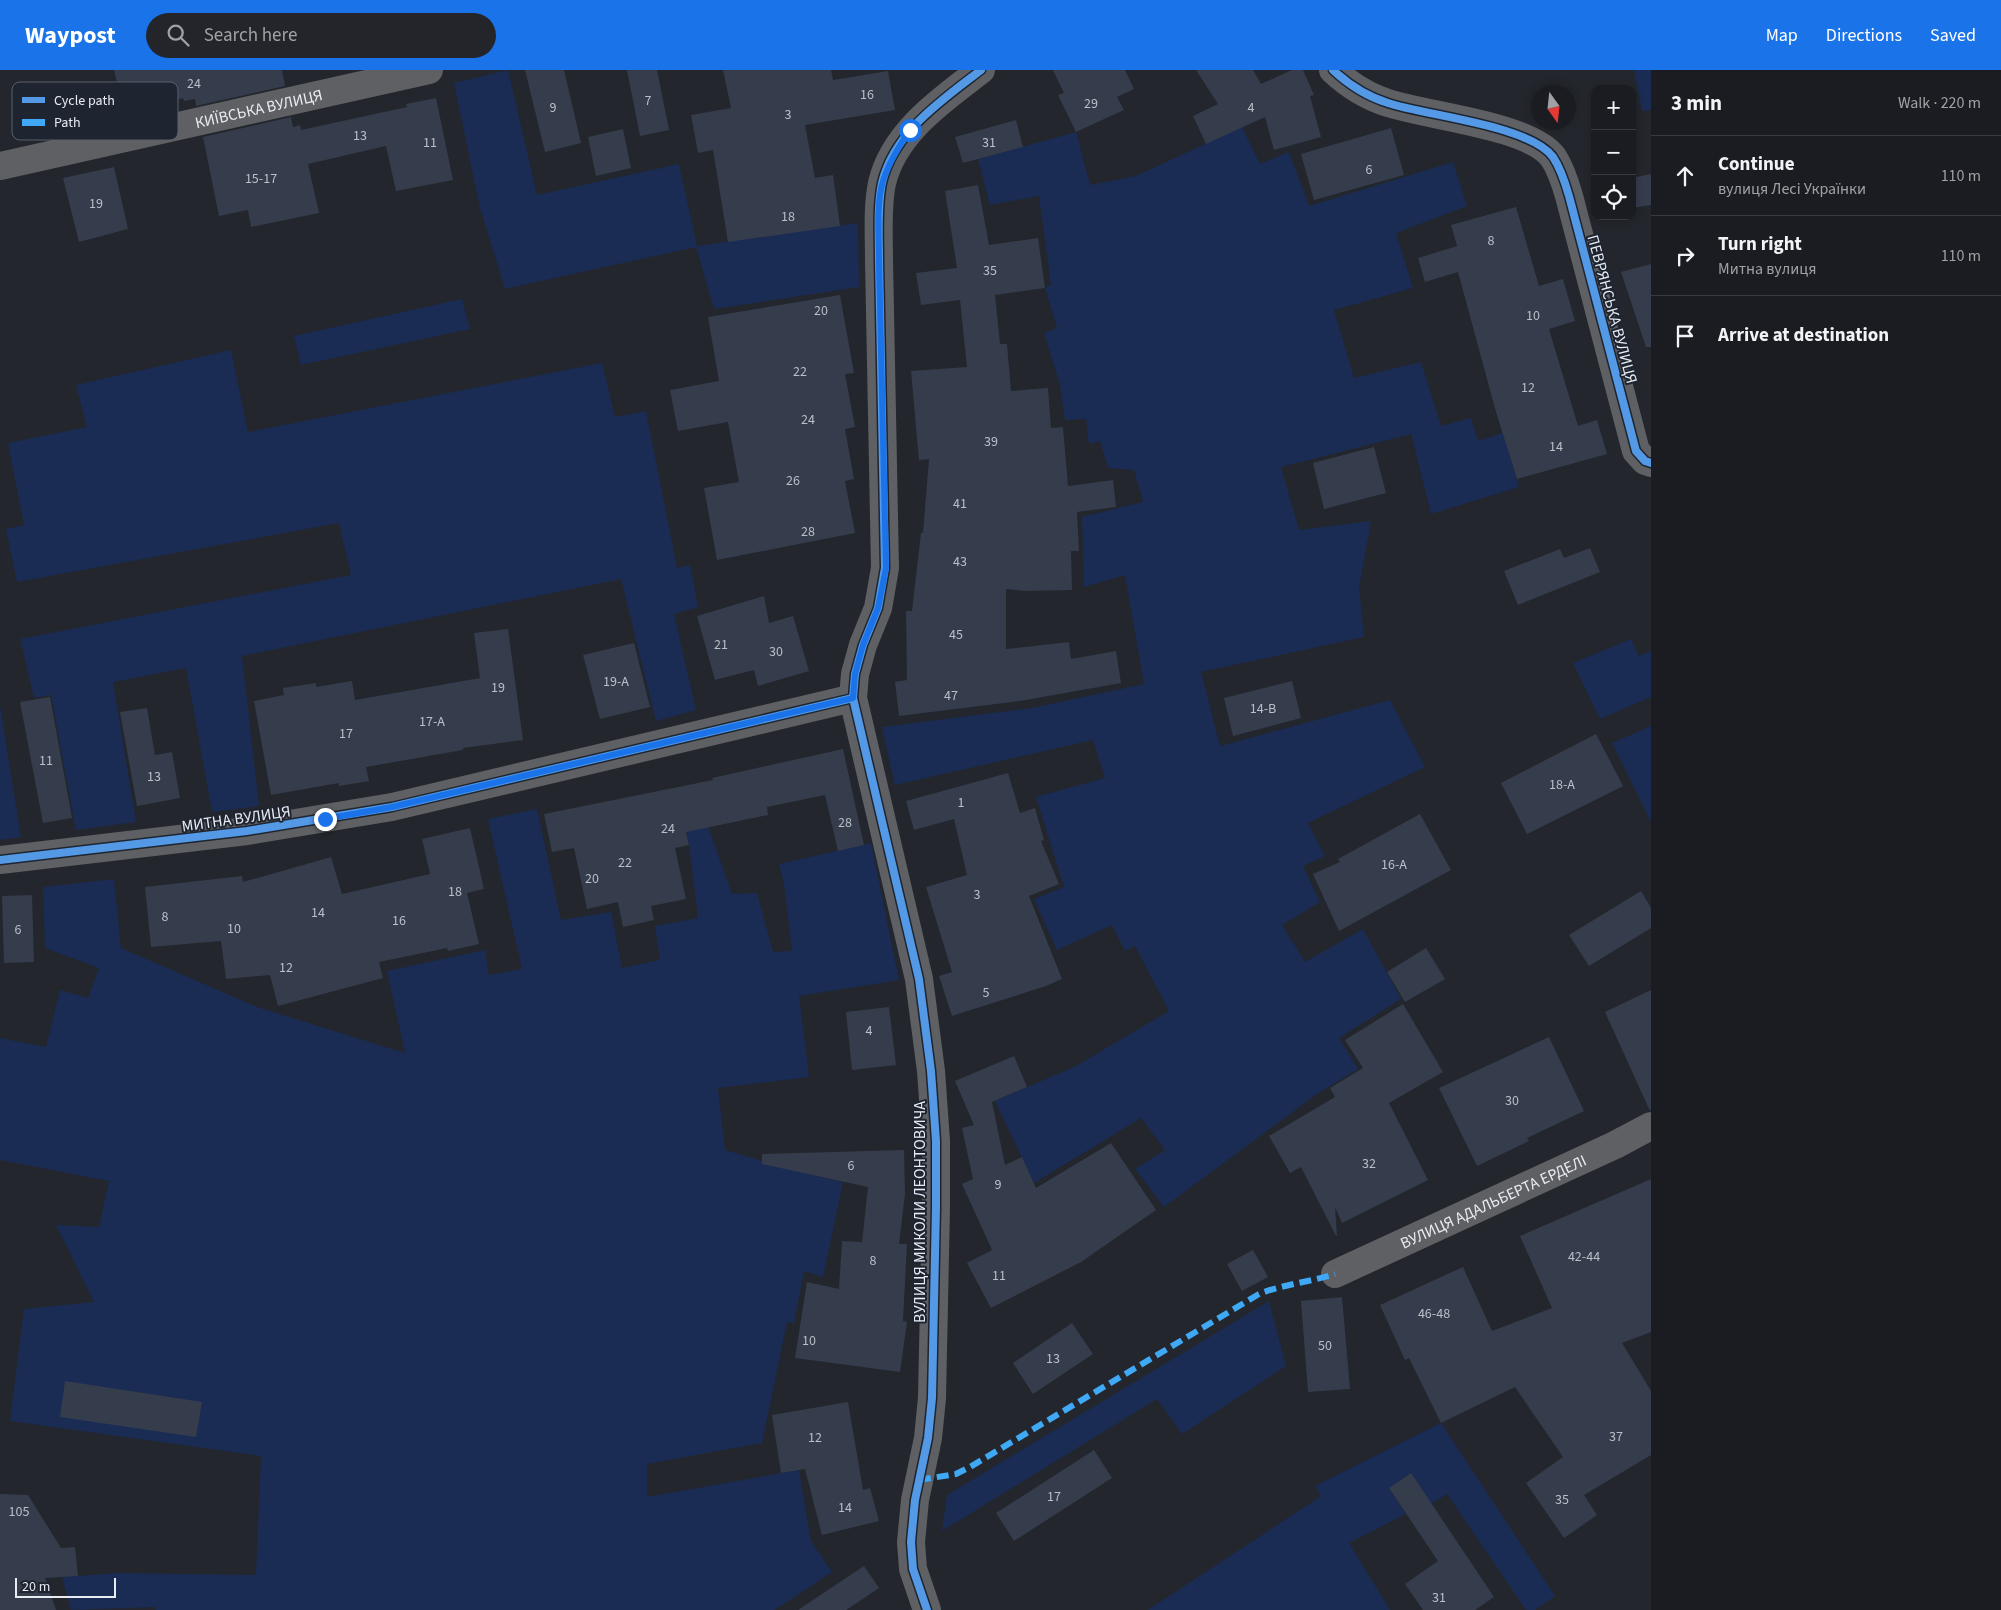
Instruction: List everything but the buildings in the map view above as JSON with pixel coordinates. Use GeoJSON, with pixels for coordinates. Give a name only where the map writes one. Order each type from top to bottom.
{"type":"FeatureCollection","features":[{"type":"Feature","properties":{"kind":"street","name":"КИЇВСЬКА ВУЛИЦЯ"},"geometry":{"type":"LineString","coordinates":[[178,126],[429,70]]}},
{"type":"Feature","properties":{"kind":"street","name":"ВУЛИЦЯ МИКОЛИ ЛЕОНТОВИЧА"},"geometry":{"type":"LineString","coordinates":[[927,1610],[913,1569],[910,1542],[915,1500],[928,1438],[932,1398],[936,1141],[931,1071],[920,979],[853,698],[855,674],[863,645],[878,608],[886,568],[879,260],[879,215],[882,183],[895,152],[910,130],[942,100],[981,70]]}},
{"type":"Feature","properties":{"kind":"street","name":"ПЕВРЯНСЬКА ВУЛИЦЯ"},"geometry":{"type":"LineString","coordinates":[[1333,70],[1347,83],[1366,95],[1390,104],[1510,132],[1535,144],[1552,156],[1562,173],[1636,451],[1645,461],[1651,463]]}},
{"type":"Feature","properties":{"kind":"street","name":"КИЇВСЬКА ВУЛИЦЯ"},"geometry":{"type":"LineString","coordinates":[[0,166],[116,140]]}},
{"type":"Feature","properties":{"kind":"street","name":"МИТНА ВУЛИЦЯ"},"geometry":{"type":"LineString","coordinates":[[0,860],[247,831],[373,810],[853,698]]}},
{"type":"Feature","properties":{"kind":"street","name":"ВУЛИЦЯ АДАЛЬБЕРТА ЕРДЕЛІ"},"geometry":{"type":"LineString","coordinates":[[1335,1274],[1651,1126]]}},
{"type":"Feature","properties":{"kind":"shaded area"},"geometry":{"type":"Polygon","coordinates":[[[508,70],[537,195],[679,164],[697,246],[858,223],[859,287],[714,309],[696,247],[505,289],[480,208],[454,83],[508,70]]]}},
{"type":"Feature","properties":{"kind":"shaded area"},"geometry":{"type":"Polygon","coordinates":[[[1634,70],[1651,70],[1651,110],[1642,111],[1634,70]]]}},
{"type":"Feature","properties":{"kind":"shaded area"},"geometry":{"type":"Polygon","coordinates":[[[1242,127],[1260,164],[1289,152],[1309,206],[1453,162],[1467,206],[1396,233],[1413,288],[1334,310],[1354,378],[1421,362],[1441,426],[1471,418],[1478,441],[1503,433],[1519,487],[1431,514],[1411,434],[1281,467],[1299,530],[1371,521],[1359,588],[1364,637],[1201,672],[1220,746],[1390,700],[1425,767],[1308,823],[1325,856],[1303,866],[1320,902],[1282,925],[1305,962],[1363,929],[1401,999],[1339,1038],[1358,1069],[1317,1094],[1164,1207],[1135,1169],[1165,1150],[1141,1118],[1034,1183],[995,1101],[1076,1066],[1169,1011],[1135,946],[1125,951],[1112,925],[1057,950],[1034,899],[1064,887],[1036,797],[1105,778],[1093,740],[895,785],[882,727],[1032,708],[1144,684],[1125,575],[1084,587],[1082,517],[1143,502],[1134,470],[1108,468],[1100,441],[1089,444],[1086,419],[1065,420],[1060,385],[1044,333],[1057,328],[1045,288],[1051,285],[1039,196],[990,205],[978,159],[1076,132],[1090,185],[1136,176],[1242,127]]]}},
{"type":"Feature","properties":{"kind":"shaded area"},"geometry":{"type":"Polygon","coordinates":[[[462,299],[470,329],[301,365],[294,336],[462,299]]]}},
{"type":"Feature","properties":{"kind":"shaded area"},"geometry":{"type":"Polygon","coordinates":[[[231,350],[248,432],[602,363],[615,417],[646,411],[677,568],[690,565],[698,607],[674,614],[696,710],[656,721],[621,579],[242,656],[259,806],[212,812],[186,668],[113,682],[136,822],[76,830],[51,695],[34,698],[20,639],[351,575],[339,523],[17,582],[6,529],[24,525],[8,443],[87,427],[76,385],[231,350]]]}},
{"type":"Feature","properties":{"kind":"shaded area"},"geometry":{"type":"Polygon","coordinates":[[[1631,639],[1639,656],[1651,651],[1651,697],[1600,719],[1573,663],[1631,639]]]}},
{"type":"Feature","properties":{"kind":"shaded area"},"geometry":{"type":"Polygon","coordinates":[[[0,705],[21,837],[0,840],[0,705]]]}},
{"type":"Feature","properties":{"kind":"shaded area"},"geometry":{"type":"Polygon","coordinates":[[[1651,726],[1651,822],[1612,743],[1651,726]]]}},
{"type":"Feature","properties":{"kind":"shaded area"},"geometry":{"type":"Polygon","coordinates":[[[702,808],[732,894],[757,893],[773,952],[792,951],[784,884],[779,864],[871,843],[899,980],[799,996],[809,1077],[718,1088],[725,1150],[796,1171],[843,1182],[823,1277],[804,1271],[794,1323],[787,1322],[762,1443],[647,1464],[647,1497],[799,1470],[811,1541],[832,1572],[775,1610],[156,1610],[155,1607],[71,1610],[62,1577],[119,1573],[256,1575],[261,1456],[10,1421],[24,1309],[94,1302],[56,1225],[99,1227],[109,1181],[0,1160],[0,1038],[46,1047],[60,990],[88,998],[99,968],[45,948],[43,887],[114,879],[121,948],[257,1007],[405,1053],[387,971],[485,950],[489,975],[522,969],[488,819],[537,809],[561,920],[611,912],[622,968],[660,960],[655,926],[698,918],[689,845],[682,811],[702,808]]]}},
{"type":"Feature","properties":{"kind":"shaded area"},"geometry":{"type":"Polygon","coordinates":[[[1269,1301],[1286,1366],[1182,1434],[1157,1399],[942,1531],[947,1495],[1269,1301]]]}},
{"type":"Feature","properties":{"kind":"shaded area"},"geometry":{"type":"Polygon","coordinates":[[[1441,1423],[1555,1596],[1535,1610],[1526,1610],[1447,1494],[1431,1504],[1411,1473],[1389,1488],[1406,1514],[1349,1543],[1390,1610],[1148,1610],[1321,1496],[1315,1486],[1441,1423]]]}},
{"type":"Feature","properties":{"kind":"marked path"},"geometry":{"type":"LineString","coordinates":[[919,1480],[956,1474],[970,1467],[1259,1294],[1335,1274]]}},
{"type":"Feature","properties":{"kind":"cycle path"},"geometry":{"type":"LineString","coordinates":[[927,1610],[913,1569],[911,1542],[915,1500],[928,1438],[932,1398],[936,1141],[931,1071],[919,979],[853,698],[855,674],[863,645],[878,608],[885,568],[879,231],[879,202],[882,183],[888,165],[908,133],[936,105],[981,70]]}},
{"type":"Feature","properties":{"kind":"cycle path"},"geometry":{"type":"LineString","coordinates":[[1333,70],[1358,90],[1372,97],[1405,108],[1501,129],[1541,146],[1553,157],[1561,171],[1569,196],[1636,451],[1645,461],[1651,463]]}},
{"type":"Feature","properties":{"kind":"cycle path"},"geometry":{"type":"LineString","coordinates":[[0,860],[247,831],[392,807],[853,698]]}},
{"type":"Feature","properties":{"kind":"route"},"geometry":{"type":"LineString","coordinates":[[325,819],[392,807],[853,698],[855,674],[863,645],[878,608],[886,568],[879,260],[879,215],[882,183],[895,152],[910,130]]}}]}
